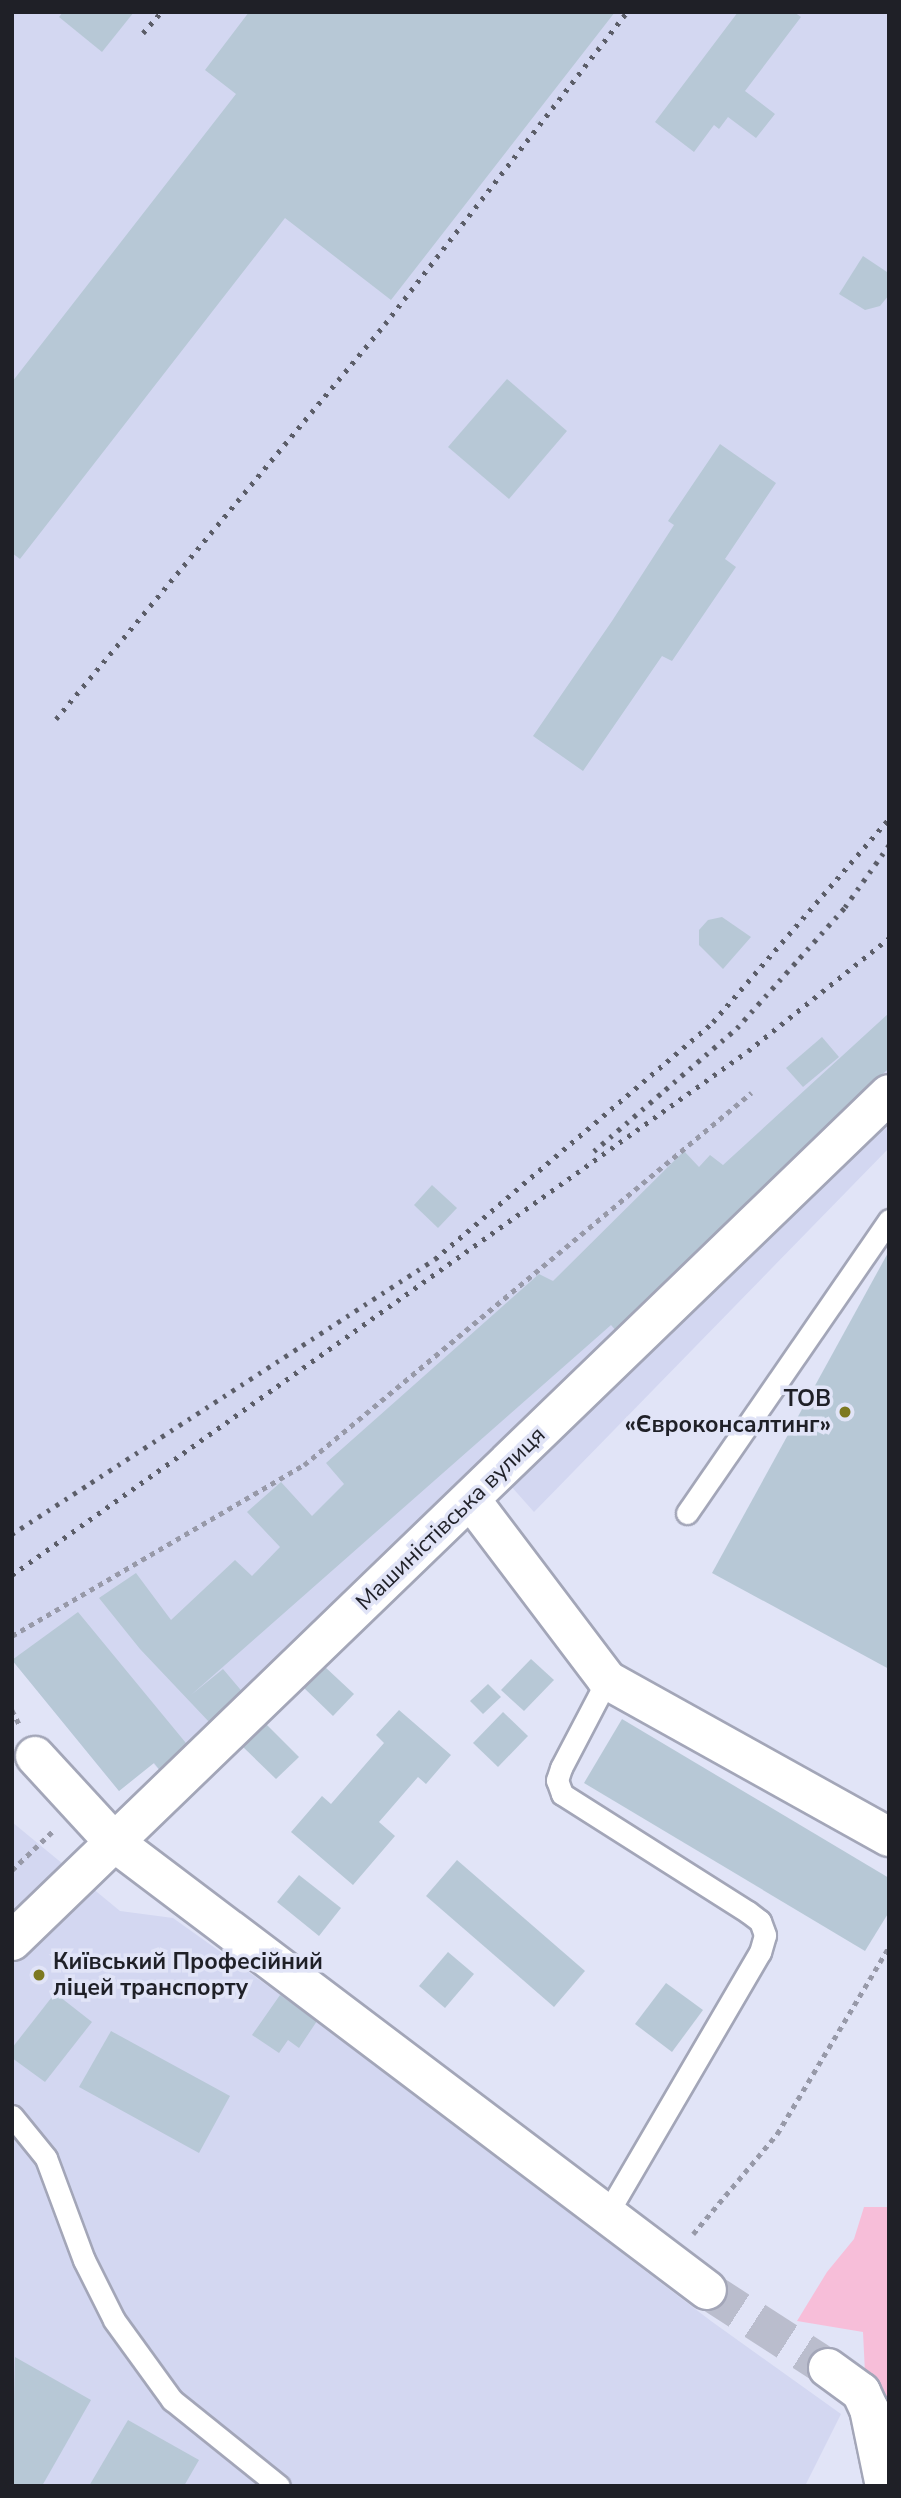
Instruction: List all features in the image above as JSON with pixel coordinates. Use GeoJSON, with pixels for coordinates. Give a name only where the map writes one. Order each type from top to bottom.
{"type":"FeatureCollection","features":[{"type":"Feature","properties":{"kind":"street","name":"Машиністівська вулиця"},"geometry":{"type":"LineString","coordinates":[[12,1941],[889,1094]]}},
{"type":"Feature","properties":{"kind":"street"},"geometry":{"type":"LineString","coordinates":[[471,1500],[607,1680],[889,1838]]}},
{"type":"Feature","properties":{"kind":"street"},"geometry":{"type":"LineString","coordinates":[[35,1756],[114,1842],[707,2290]]}},
{"type":"Feature","properties":{"kind":"street"},"geometry":{"type":"LineString","coordinates":[[828,2368],[861,2392],[885,2486]]}},
{"type":"Feature","properties":{"kind":"lane"},"geometry":{"type":"LineString","coordinates":[[687,1513],[889,1220]]}},
{"type":"Feature","properties":{"kind":"lane"},"geometry":{"type":"LineString","coordinates":[[607,1680],[561,1768],[557,1780],[562,1794],[748,1912],[760,1921],[765,1936],[760,1952],[607,2214]]}},
{"type":"Feature","properties":{"kind":"lane"},"geometry":{"type":"LineString","coordinates":[[12,2116],[46,2158],[84,2260],[114,2320],[172,2400],[279,2486]]}},
{"type":"Feature","properties":{"kind":"path"},"geometry":{"type":"LineString","coordinates":[[12,1636],[304,1465],[751,1093]]}},
{"type":"Feature","properties":{"kind":"path"},"geometry":{"type":"LineString","coordinates":[[12,1870],[79,1806]]}},
{"type":"Feature","properties":{"kind":"path"},"geometry":{"type":"LineString","coordinates":[[670,2262],[777,2134],[889,1947]]}},
{"type":"Feature","properties":{"kind":"shaded area"},"geometry":{"type":"Polygon","coordinates":[[[12,12],[889,12],[889,1148],[534,1512],[494,1467],[166,1778],[153,1763],[119,1791],[12,1660],[12,12]]]}},
{"type":"Feature","properties":{"kind":"shaded area"},"geometry":{"type":"Polygon","coordinates":[[[12,1822],[120,1911],[173,1918],[317,2021],[711,2321],[841,2414],[805,2486],[12,2486],[12,1822]]]}},
{"type":"Feature","properties":{"kind":"shaded area"},"geometry":{"type":"Polygon","coordinates":[[[864,2207],[889,2207],[889,2431],[865,2373],[863,2332],[797,2321],[827,2272],[854,2239],[864,2207]]]}},
{"type":"Feature","properties":{"kind":"building"},"geometry":{"type":"Polygon","coordinates":[[[63,12],[134,12],[102,52],[59,17],[63,12]]]}},
{"type":"Feature","properties":{"kind":"building"},"geometry":{"type":"Polygon","coordinates":[[[249,12],[615,12],[391,300],[285,218],[20,559],[12,553],[12,382],[236,94],[205,70],[249,12]]]}},
{"type":"Feature","properties":{"kind":"building"},"geometry":{"type":"Polygon","coordinates":[[[738,12],[794,12],[801,17],[745,91],[775,114],[756,138],[728,117],[719,129],[714,125],[694,152],[655,122],[738,12]]]}},
{"type":"Feature","properties":{"kind":"building"},"geometry":{"type":"Polygon","coordinates":[[[863,256],[887,272],[889,279],[889,295],[880,306],[865,310],[839,294],[863,256]]]}},
{"type":"Feature","properties":{"kind":"building"},"geometry":{"type":"Polygon","coordinates":[[[507,379],[567,431],[509,499],[448,447],[507,379]]]}},
{"type":"Feature","properties":{"kind":"building"},"geometry":{"type":"Polygon","coordinates":[[[720,444],[776,483],[725,559],[736,567],[672,661],[662,656],[583,771],[533,736],[674,525],[668,521],[720,444]]]}},
{"type":"Feature","properties":{"kind":"building"},"geometry":{"type":"Polygon","coordinates":[[[722,917],[751,937],[723,969],[699,945],[699,930],[708,920],[722,917]]]}},
{"type":"Feature","properties":{"kind":"building"},"geometry":{"type":"Polygon","coordinates":[[[889,1013],[889,1068],[618,1333],[611,1325],[191,1695],[223,1669],[245,1695],[211,1724],[140,1649],[99,1598],[136,1573],[171,1620],[235,1560],[252,1576],[280,1547],[247,1512],[281,1482],[312,1516],[344,1484],[326,1463],[539,1274],[553,1281],[684,1151],[699,1167],[710,1155],[723,1165],[889,1013]]]}},
{"type":"Feature","properties":{"kind":"building"},"geometry":{"type":"Polygon","coordinates":[[[822,1037],[839,1057],[803,1087],[786,1068],[822,1037]]]}},
{"type":"Feature","properties":{"kind":"building"},"geometry":{"type":"Polygon","coordinates":[[[432,1185],[457,1208],[438,1228],[414,1205],[432,1185]]]}},
{"type":"Feature","properties":{"kind":"building","name":"ТОВ «Євроконсалтинг»"},"geometry":{"type":"Polygon","coordinates":[[[889,1251],[889,1669],[712,1573],[889,1251]]]}},
{"type":"Feature","properties":{"kind":"building"},"geometry":{"type":"Polygon","coordinates":[[[78,1612],[195,1754],[166,1778],[154,1763],[119,1791],[12,1660],[78,1612]]]}},
{"type":"Feature","properties":{"kind":"building"},"geometry":{"type":"Polygon","coordinates":[[[531,1659],[554,1680],[524,1711],[501,1690],[531,1659]]]}},
{"type":"Feature","properties":{"kind":"building"},"geometry":{"type":"Polygon","coordinates":[[[324,1666],[354,1694],[333,1716],[303,1687],[324,1666]]]}},
{"type":"Feature","properties":{"kind":"building"},"geometry":{"type":"Polygon","coordinates":[[[488,1684],[501,1697],[483,1714],[470,1701],[488,1684]]]}},
{"type":"Feature","properties":{"kind":"building"},"geometry":{"type":"Polygon","coordinates":[[[399,1710],[451,1755],[426,1784],[418,1777],[379,1822],[395,1836],[353,1885],[291,1832],[322,1796],[331,1804],[384,1743],[376,1735],[399,1710]]]}},
{"type":"Feature","properties":{"kind":"building"},"geometry":{"type":"Polygon","coordinates":[[[503,1712],[528,1736],[498,1767],[473,1743],[503,1712]]]}},
{"type":"Feature","properties":{"kind":"building"},"geometry":{"type":"Polygon","coordinates":[[[622,1719],[889,1878],[889,1912],[865,1951],[584,1783],[622,1719]]]}},
{"type":"Feature","properties":{"kind":"building"},"geometry":{"type":"Polygon","coordinates":[[[265,1723],[299,1757],[276,1779],[242,1746],[265,1723]]]}},
{"type":"Feature","properties":{"kind":"building"},"geometry":{"type":"Polygon","coordinates":[[[457,1860],[585,1971],[554,2007],[426,1896],[457,1860]]]}},
{"type":"Feature","properties":{"kind":"building"},"geometry":{"type":"Polygon","coordinates":[[[299,1875],[341,1908],[319,1936],[277,1902],[299,1875]]]}},
{"type":"Feature","properties":{"kind":"building"},"geometry":{"type":"Polygon","coordinates":[[[448,1952],[474,1974],[445,2008],[419,1986],[448,1952]]]}},
{"type":"Feature","properties":{"kind":"building"},"geometry":{"type":"Polygon","coordinates":[[[666,1983],[703,2010],[672,2052],[635,2024],[666,1983]]]}},
{"type":"Feature","properties":{"kind":"building"},"geometry":{"type":"Polygon","coordinates":[[[55,1993],[92,2022],[45,2082],[12,2058],[12,2048],[55,1993]]]}},
{"type":"Feature","properties":{"kind":"building"},"geometry":{"type":"Polygon","coordinates":[[[280,1995],[317,2021],[299,2048],[288,2040],[279,2053],[252,2035],[280,1995]]]}},
{"type":"Feature","properties":{"kind":"building"},"geometry":{"type":"Polygon","coordinates":[[[111,2031],[230,2096],[199,2153],[79,2087],[111,2031]]]}},
{"type":"Feature","properties":{"kind":"building"},"geometry":{"type":"Polygon","coordinates":[[[15,2357],[91,2400],[42,2486],[12,2486],[15,2357]]]}},
{"type":"Feature","properties":{"kind":"building"},"geometry":{"type":"Polygon","coordinates":[[[128,2420],[199,2460],[184,2486],[89,2486],[128,2420]]]}},
{"type":"Feature","properties":{"kind":"tunnel"},"geometry":{"type":"LineString","coordinates":[[707,2290],[828,2368]]}},
{"type":"Feature","properties":{"kind":"railway"},"geometry":{"type":"LineString","coordinates":[[143,33],[161,12]]}},
{"type":"Feature","properties":{"kind":"railway"},"geometry":{"type":"LineString","coordinates":[[56,719],[385,324],[627,12]]}},
{"type":"Feature","properties":{"kind":"railway"},"geometry":{"type":"LineString","coordinates":[[12,1534],[435,1259],[713,1022],[889,819]]}},
{"type":"Feature","properties":{"kind":"railway"},"geometry":{"type":"LineString","coordinates":[[594,1151],[737,1028],[845,907],[889,845]]}},
{"type":"Feature","properties":{"kind":"railway"},"geometry":{"type":"LineString","coordinates":[[12,1575],[748,1051],[889,938]]}},
{"type":"Feature","properties":{"kind":"place","name":"ТОВ «Євроконсалтинг»"},"geometry":{"type":"Point","coordinates":[845,1412]}},
{"type":"Feature","properties":{"kind":"place","name":"Київський Професійний ліцей транспорту"},"geometry":{"type":"Point","coordinates":[39,1975]}}]}
